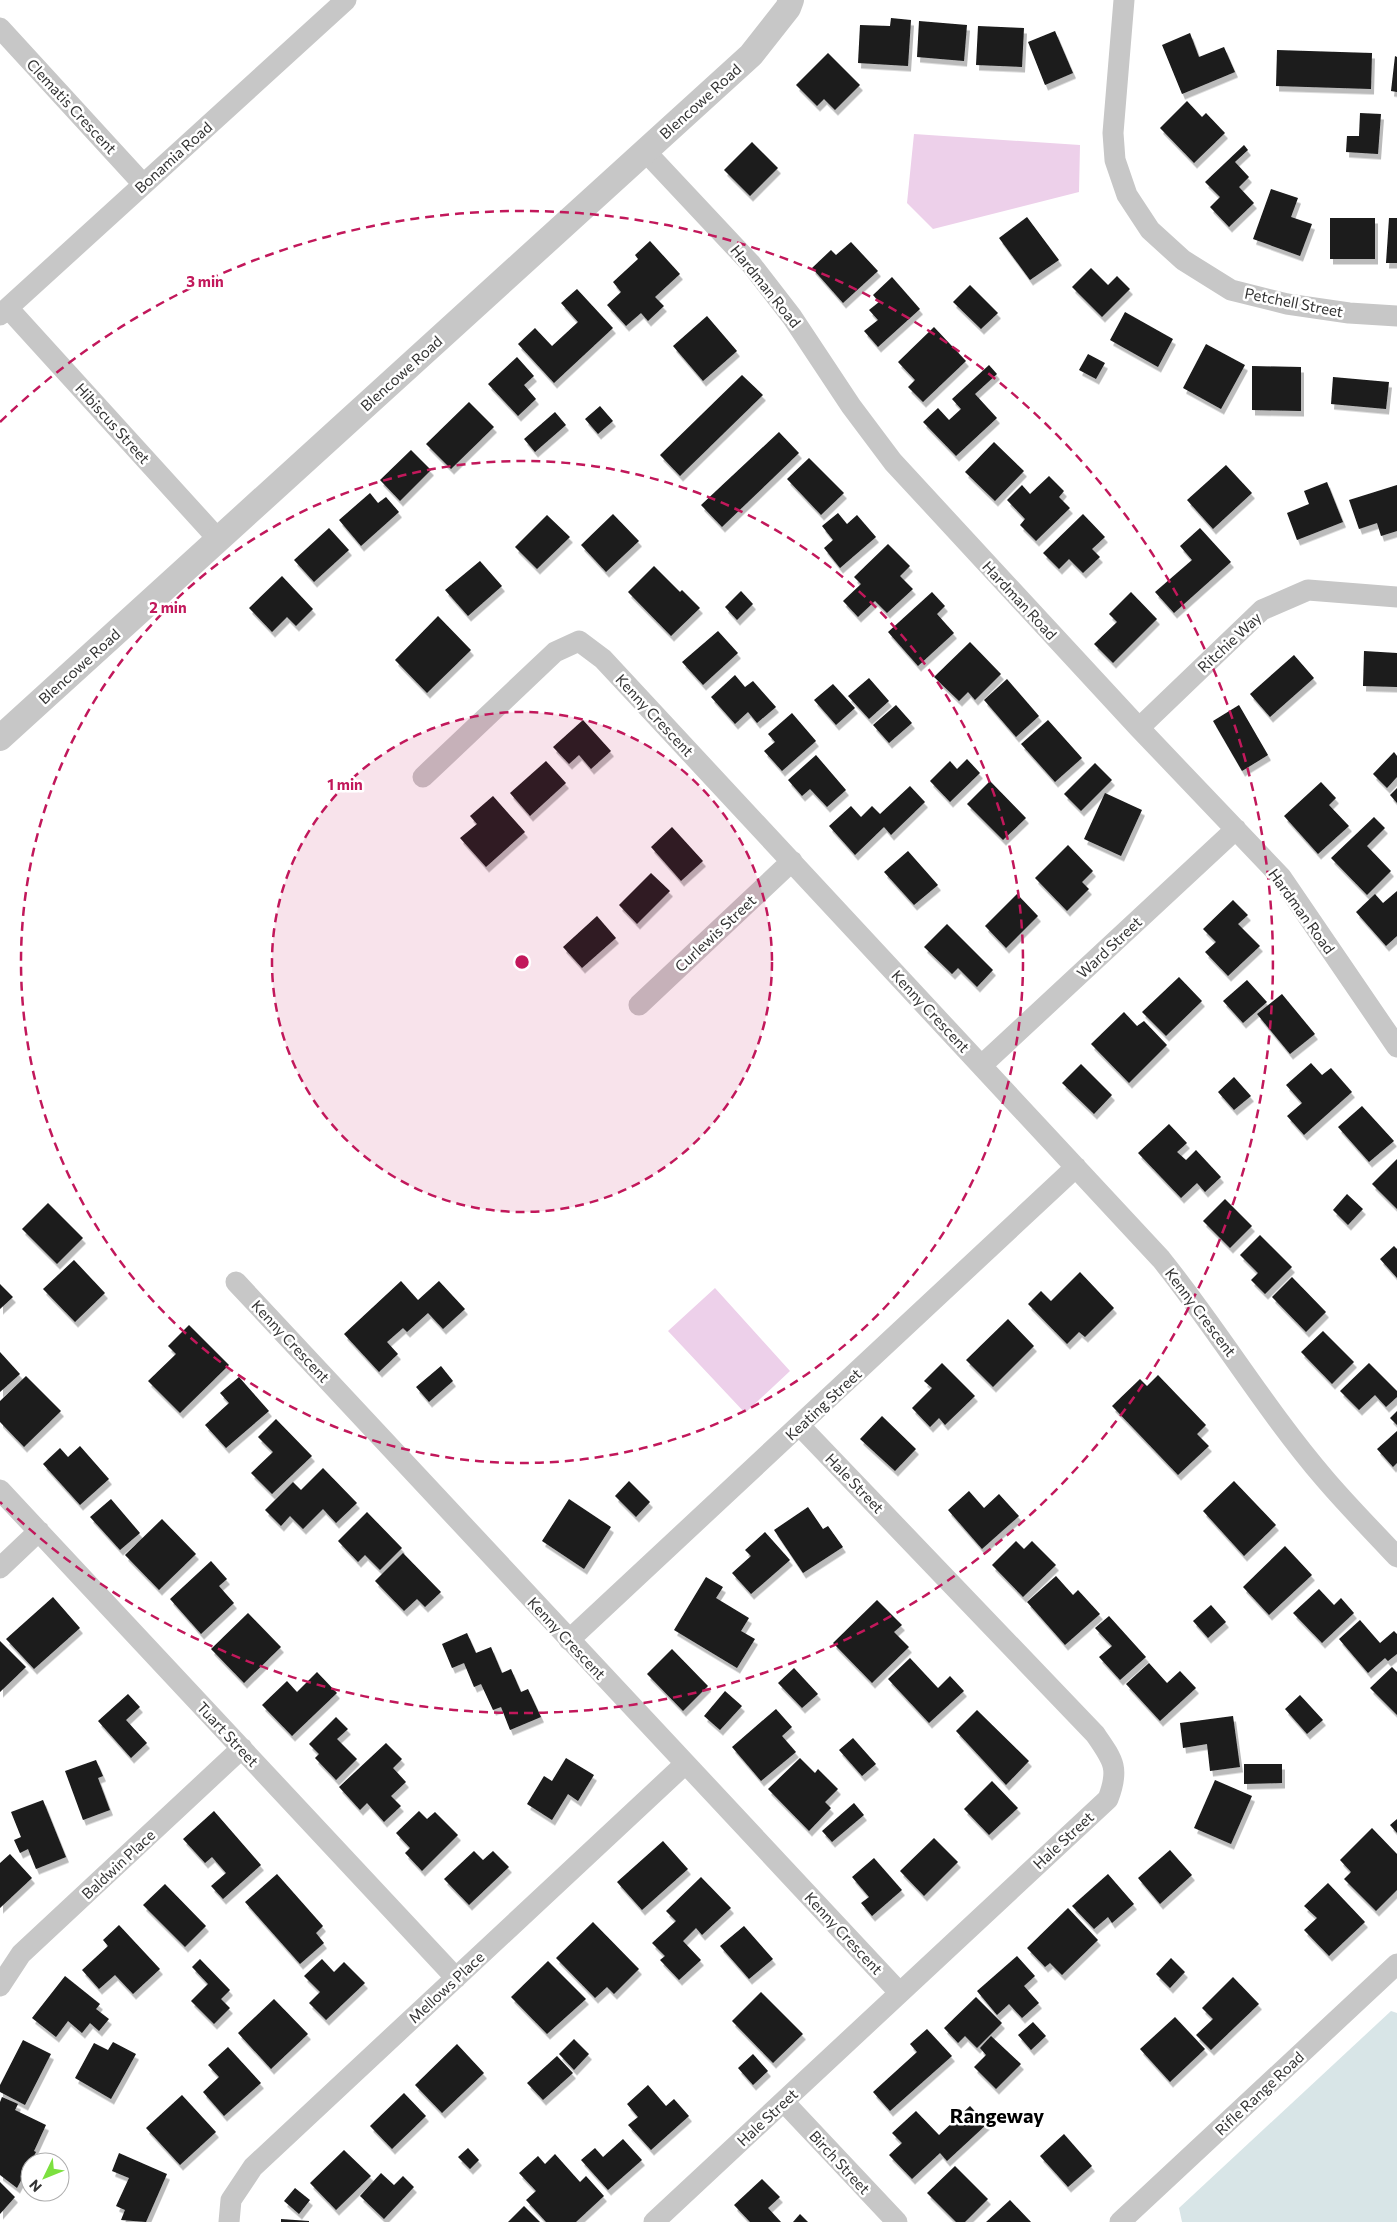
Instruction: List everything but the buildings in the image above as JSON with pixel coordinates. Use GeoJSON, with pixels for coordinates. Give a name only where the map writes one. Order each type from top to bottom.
{"type":"FeatureCollection","features":[{"type":"Feature","properties":{"kind":"street","name":"Bonamia Road"},"geometry":{"type":"LineString","coordinates":[[4,311],[346,0]]}},
{"type":"Feature","properties":{"kind":"street","name":"Blencowe Road"},"geometry":{"type":"LineString","coordinates":[[0,738],[750,55],[788,8],[791,0]]}},
{"type":"Feature","properties":{"kind":"street","name":"Petchell Street"},"geometry":{"type":"LineString","coordinates":[[1124,0],[1113,133],[1115,160],[1127,195],[1150,230],[1183,260],[1231,290],[1287,304],[1349,313],[1397,316]]}},
{"type":"Feature","properties":{"kind":"street","name":"Clematis Crescent"},"geometry":{"type":"LineString","coordinates":[[0,28],[143,184]]}},
{"type":"Feature","properties":{"kind":"street","name":"Hardman Road"},"geometry":{"type":"LineString","coordinates":[[645,151],[751,264],[792,317],[851,406],[892,462],[1138,728],[1280,877],[1397,1047]]}},
{"type":"Feature","properties":{"kind":"street","name":"Hibiscus Street"},"geometry":{"type":"LineString","coordinates":[[4,311],[218,539]]}},
{"type":"Feature","properties":{"kind":"street","name":"Ritchie Way"},"geometry":{"type":"LineString","coordinates":[[1138,728],[1262,610],[1308,590],[1397,597]]}},
{"type":"Feature","properties":{"kind":"street","name":"Kenny Crescent"},"geometry":{"type":"LineString","coordinates":[[423,777],[555,652],[579,642],[603,659],[1161,1259],[1194,1300],[1324,1478],[1397,1557]]}},
{"type":"Feature","properties":{"kind":"street","name":"Ward Street"},"geometry":{"type":"LineString","coordinates":[[982,1065],[1236,829]]}},
{"type":"Feature","properties":{"kind":"street","name":"Curlewis Street"},"geometry":{"type":"LineString","coordinates":[[638,1006],[792,861]]}},
{"type":"Feature","properties":{"kind":"street","name":"Keating Street"},"geometry":{"type":"LineString","coordinates":[[569,1640],[1076,1166]]}},
{"type":"Feature","properties":{"kind":"street","name":"Kenny Crescent"},"geometry":{"type":"LineString","coordinates":[[236,1282],[899,1992]]}},
{"type":"Feature","properties":{"kind":"street","name":"Hale Street"},"geometry":{"type":"LineString","coordinates":[[654,2222],[1108,1799],[1115,1782],[1111,1758],[1095,1734],[800,1426]]}},
{"type":"Feature","properties":{"kind":"street","name":"Tuart Street"},"geometry":{"type":"LineString","coordinates":[[0,1490],[456,1978]]}},
{"type":"Feature","properties":{"kind":"street"},"geometry":{"type":"LineString","coordinates":[[0,1568],[39,1531]]}},
{"type":"Feature","properties":{"kind":"street","name":"Baldwin Place"},"geometry":{"type":"LineString","coordinates":[[0,1986],[21,1954],[242,1748]]}},
{"type":"Feature","properties":{"kind":"street","name":"Mellows Place"},"geometry":{"type":"LineString","coordinates":[[229,2222],[231,2200],[253,2167],[685,1764]]}},
{"type":"Feature","properties":{"kind":"street","name":"Rifle Range Road"},"geometry":{"type":"LineString","coordinates":[[1120,2222],[1397,1964]]}},
{"type":"Feature","properties":{"kind":"street","name":"Birch Street"},"geometry":{"type":"LineString","coordinates":[[784,2102],[897,2222]]}},
{"type":"Feature","properties":{"kind":"shaded area"},"geometry":{"type":"Polygon","coordinates":[[[914,134],[1080,145],[1079,192],[933,229],[907,203],[914,134]]]}},
{"type":"Feature","properties":{"kind":"shaded area"},"geometry":{"type":"Polygon","coordinates":[[[715,1288],[790,1371],[745,1413],[668,1331],[715,1288]]]}},
{"type":"Feature","properties":{"kind":"shaded area"},"geometry":{"type":"Polygon","coordinates":[[[1391,2011],[1397,2013],[1397,2222],[1182,2222],[1179,2208],[1391,2011]]]}},
{"type":"Feature","properties":{"kind":"district","name":"Rangeway"},"geometry":{"type":"Point","coordinates":[997,2115]}}]}
